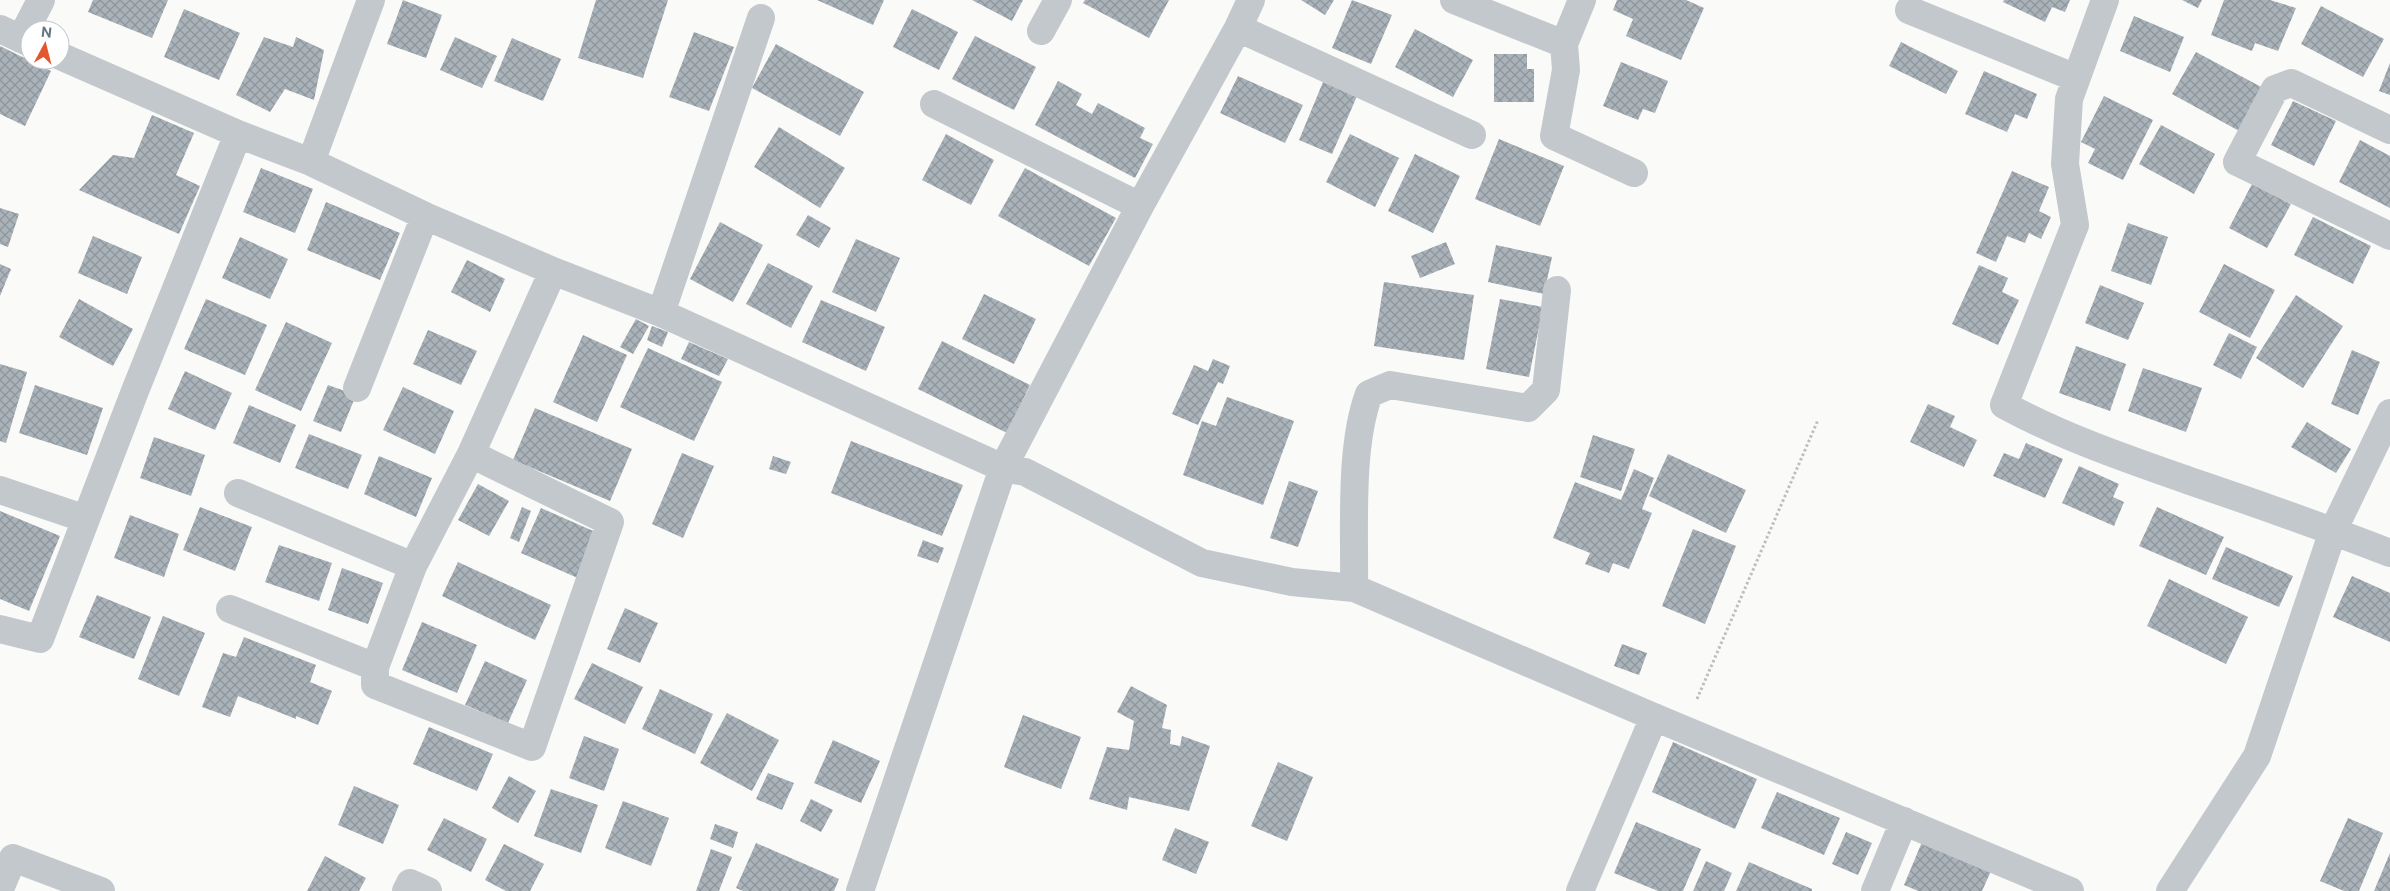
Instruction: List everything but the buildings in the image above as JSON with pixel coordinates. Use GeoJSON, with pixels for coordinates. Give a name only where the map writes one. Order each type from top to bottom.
{"type":"FeatureCollection","features":[{"type":"Feature","properties":{"kind":"street"},"geometry":{"type":"LineString","coordinates":[[17,37],[42,0]]}},
{"type":"Feature","properties":{"kind":"street"},"geometry":{"type":"LineString","coordinates":[[311,162],[371,0]]}},
{"type":"Feature","properties":{"kind":"street"},"geometry":{"type":"LineString","coordinates":[[1041,31],[1058,0]]}},
{"type":"Feature","properties":{"kind":"street"},"geometry":{"type":"LineString","coordinates":[[860,891],[1003,468],[1140,206],[1238,28],[1251,0]]}},
{"type":"Feature","properties":{"kind":"street"},"geometry":{"type":"LineString","coordinates":[[1454,0],[1564,44]]}},
{"type":"Feature","properties":{"kind":"street"},"geometry":{"type":"LineString","coordinates":[[1582,0],[1564,44],[1566,70],[1554,136],[1634,173]]}},
{"type":"Feature","properties":{"kind":"street"},"geometry":{"type":"LineString","coordinates":[[2105,0],[2068,99],[2065,164],[2075,225],[2004,405],[2041,425],[2097,448],[2390,553]]}},
{"type":"Feature","properties":{"kind":"street"},"geometry":{"type":"LineString","coordinates":[[1909,10],[2076,78]]}},
{"type":"Feature","properties":{"kind":"street"},"geometry":{"type":"LineString","coordinates":[[661,313],[762,18]]}},
{"type":"Feature","properties":{"kind":"street"},"geometry":{"type":"LineString","coordinates":[[1238,28],[1472,135]]}},
{"type":"Feature","properties":{"kind":"street"},"geometry":{"type":"LineString","coordinates":[[70,60],[238,134],[311,162],[426,216],[553,271],[661,313],[1003,468],[1025,472],[1202,563],[1292,582],[1354,588],[1654,717],[2070,891]]}},
{"type":"Feature","properties":{"kind":"street"},"geometry":{"type":"LineString","coordinates":[[2390,130],[2291,83],[2275,89],[2237,162],[2390,236]]}},
{"type":"Feature","properties":{"kind":"street"},"geometry":{"type":"LineString","coordinates":[[934,104],[1140,206]]}},
{"type":"Feature","properties":{"kind":"street"},"geometry":{"type":"LineString","coordinates":[[0,629],[40,639],[238,134]]}},
{"type":"Feature","properties":{"kind":"street"},"geometry":{"type":"LineString","coordinates":[[357,388],[426,216]]}},
{"type":"Feature","properties":{"kind":"street"},"geometry":{"type":"LineString","coordinates":[[470,454],[610,522],[532,747],[375,685],[375,667],[413,566],[470,454],[553,271]]}},
{"type":"Feature","properties":{"kind":"street"},"geometry":{"type":"LineString","coordinates":[[1354,588],[1357,462],[1361,414],[1369,394],[1390,385],[1528,408],[1546,390],[1557,290]]}},
{"type":"Feature","properties":{"kind":"street"},"geometry":{"type":"LineString","coordinates":[[2170,891],[2257,756],[2333,531],[2390,413]]}},
{"type":"Feature","properties":{"kind":"street"},"geometry":{"type":"LineString","coordinates":[[0,490],[86,519]]}},
{"type":"Feature","properties":{"kind":"street"},"geometry":{"type":"LineString","coordinates":[[238,493],[413,566]]}},
{"type":"Feature","properties":{"kind":"street"},"geometry":{"type":"LineString","coordinates":[[230,609],[375,667]]}},
{"type":"Feature","properties":{"kind":"street"},"geometry":{"type":"LineString","coordinates":[[1580,891],[1654,717]]}},
{"type":"Feature","properties":{"kind":"street"},"geometry":{"type":"LineString","coordinates":[[1875,891],[1904,821]]}},
{"type":"Feature","properties":{"kind":"street"},"geometry":{"type":"LineString","coordinates":[[0,889],[13,858],[101,891]]}},
{"type":"Feature","properties":{"kind":"street"},"geometry":{"type":"LineString","coordinates":[[406,891],[410,883],[428,891]]}},
{"type":"Feature","properties":{"kind":"path"},"geometry":{"type":"LineString","coordinates":[[1684,729],[1818,420]]}}]}
